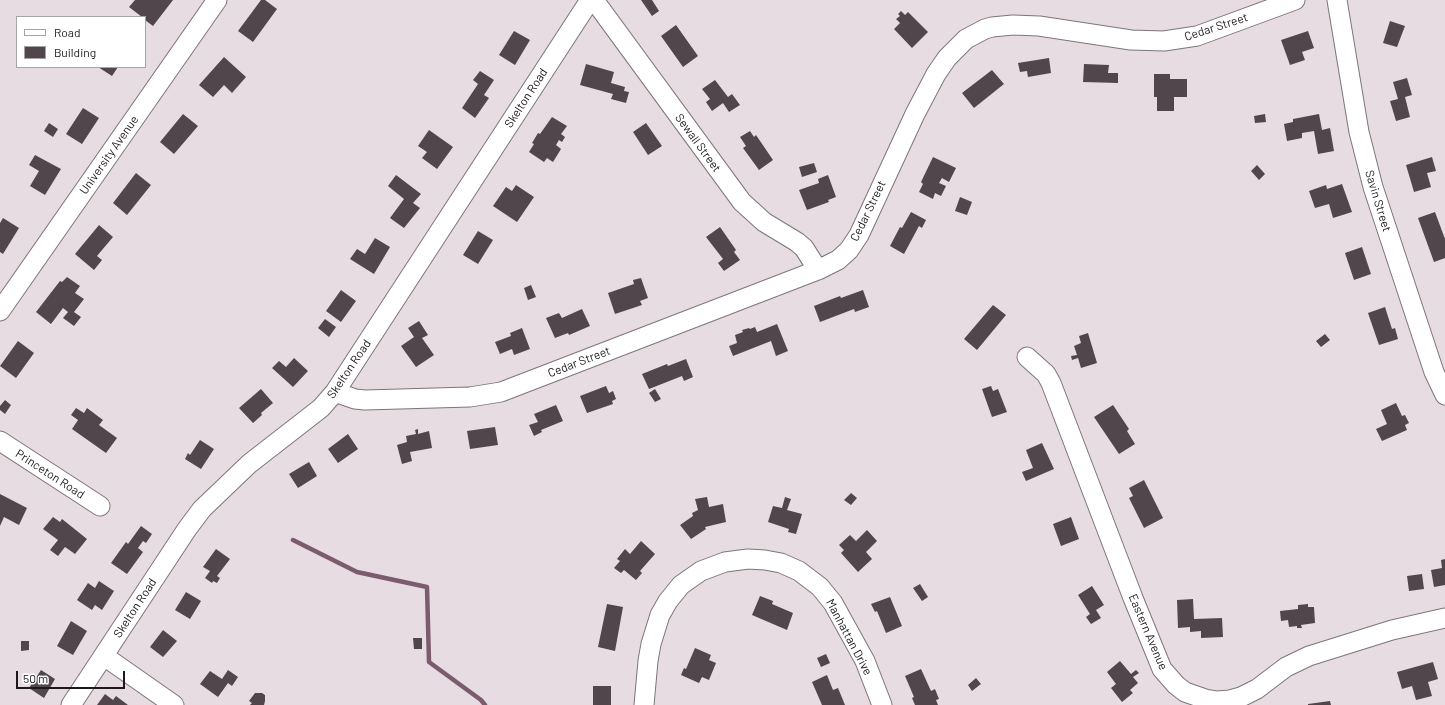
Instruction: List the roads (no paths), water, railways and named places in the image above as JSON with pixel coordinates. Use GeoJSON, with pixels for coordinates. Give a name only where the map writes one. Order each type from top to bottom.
{"type":"FeatureCollection","features":[{"type":"Feature","properties":{"kind":"street","name":"University Avenue"},"geometry":{"type":"LineString","coordinates":[[0,311],[217,0]]}},
{"type":"Feature","properties":{"kind":"street","name":"Skelton Road"},"geometry":{"type":"LineString","coordinates":[[71,705],[187,529],[202,509],[249,464],[321,408],[335,392],[590,0]]}},
{"type":"Feature","properties":{"kind":"street","name":"Sewall Street"},"geometry":{"type":"LineString","coordinates":[[594,0],[742,202],[764,222],[797,242],[804,248],[818,270]]}},
{"type":"Feature","properties":{"kind":"street","name":"Cedar Street"},"geometry":{"type":"LineString","coordinates":[[335,392],[356,399],[365,400],[470,397],[501,392],[818,270],[844,255],[854,243],[928,87],[954,50],[966,39],[979,32],[992,27],[1026,25],[1131,40],[1164,41],[1196,36],[1295,0]]}},
{"type":"Feature","properties":{"kind":"street","name":"Savin Street"},"geometry":{"type":"LineString","coordinates":[[1337,0],[1359,132],[1373,187],[1434,372],[1445,395]]}},
{"type":"Feature","properties":{"kind":"street","name":"Eastern Avenue"},"geometry":{"type":"LineString","coordinates":[[1027,357],[1046,374],[1051,383],[1133,598],[1162,669],[1176,685],[1185,692],[1205,700],[1230,700],[1241,697],[1257,689],[1286,667],[1309,656],[1392,630],[1445,618]]}},
{"type":"Feature","properties":{"kind":"street","name":"Princeton Road"},"geometry":{"type":"LineString","coordinates":[[0,441],[100,506]]}},
{"type":"Feature","properties":{"kind":"street","name":"Manhattan Drive"},"geometry":{"type":"LineString","coordinates":[[644,705],[651,644],[660,615],[668,601],[681,585],[701,571],[725,562],[753,559],[770,560],[791,568],[811,579],[820,587],[833,603],[843,619],[865,661],[882,705]]}},
{"type":"Feature","properties":{"kind":"street"},"geometry":{"type":"LineString","coordinates":[[104,656],[174,705]]}},
{"type":"Feature","properties":{"kind":"waterway"},"geometry":{"type":"LineString","coordinates":[[293,540],[357,572],[427,587],[429,662],[481,700],[485,705]]}}]}
